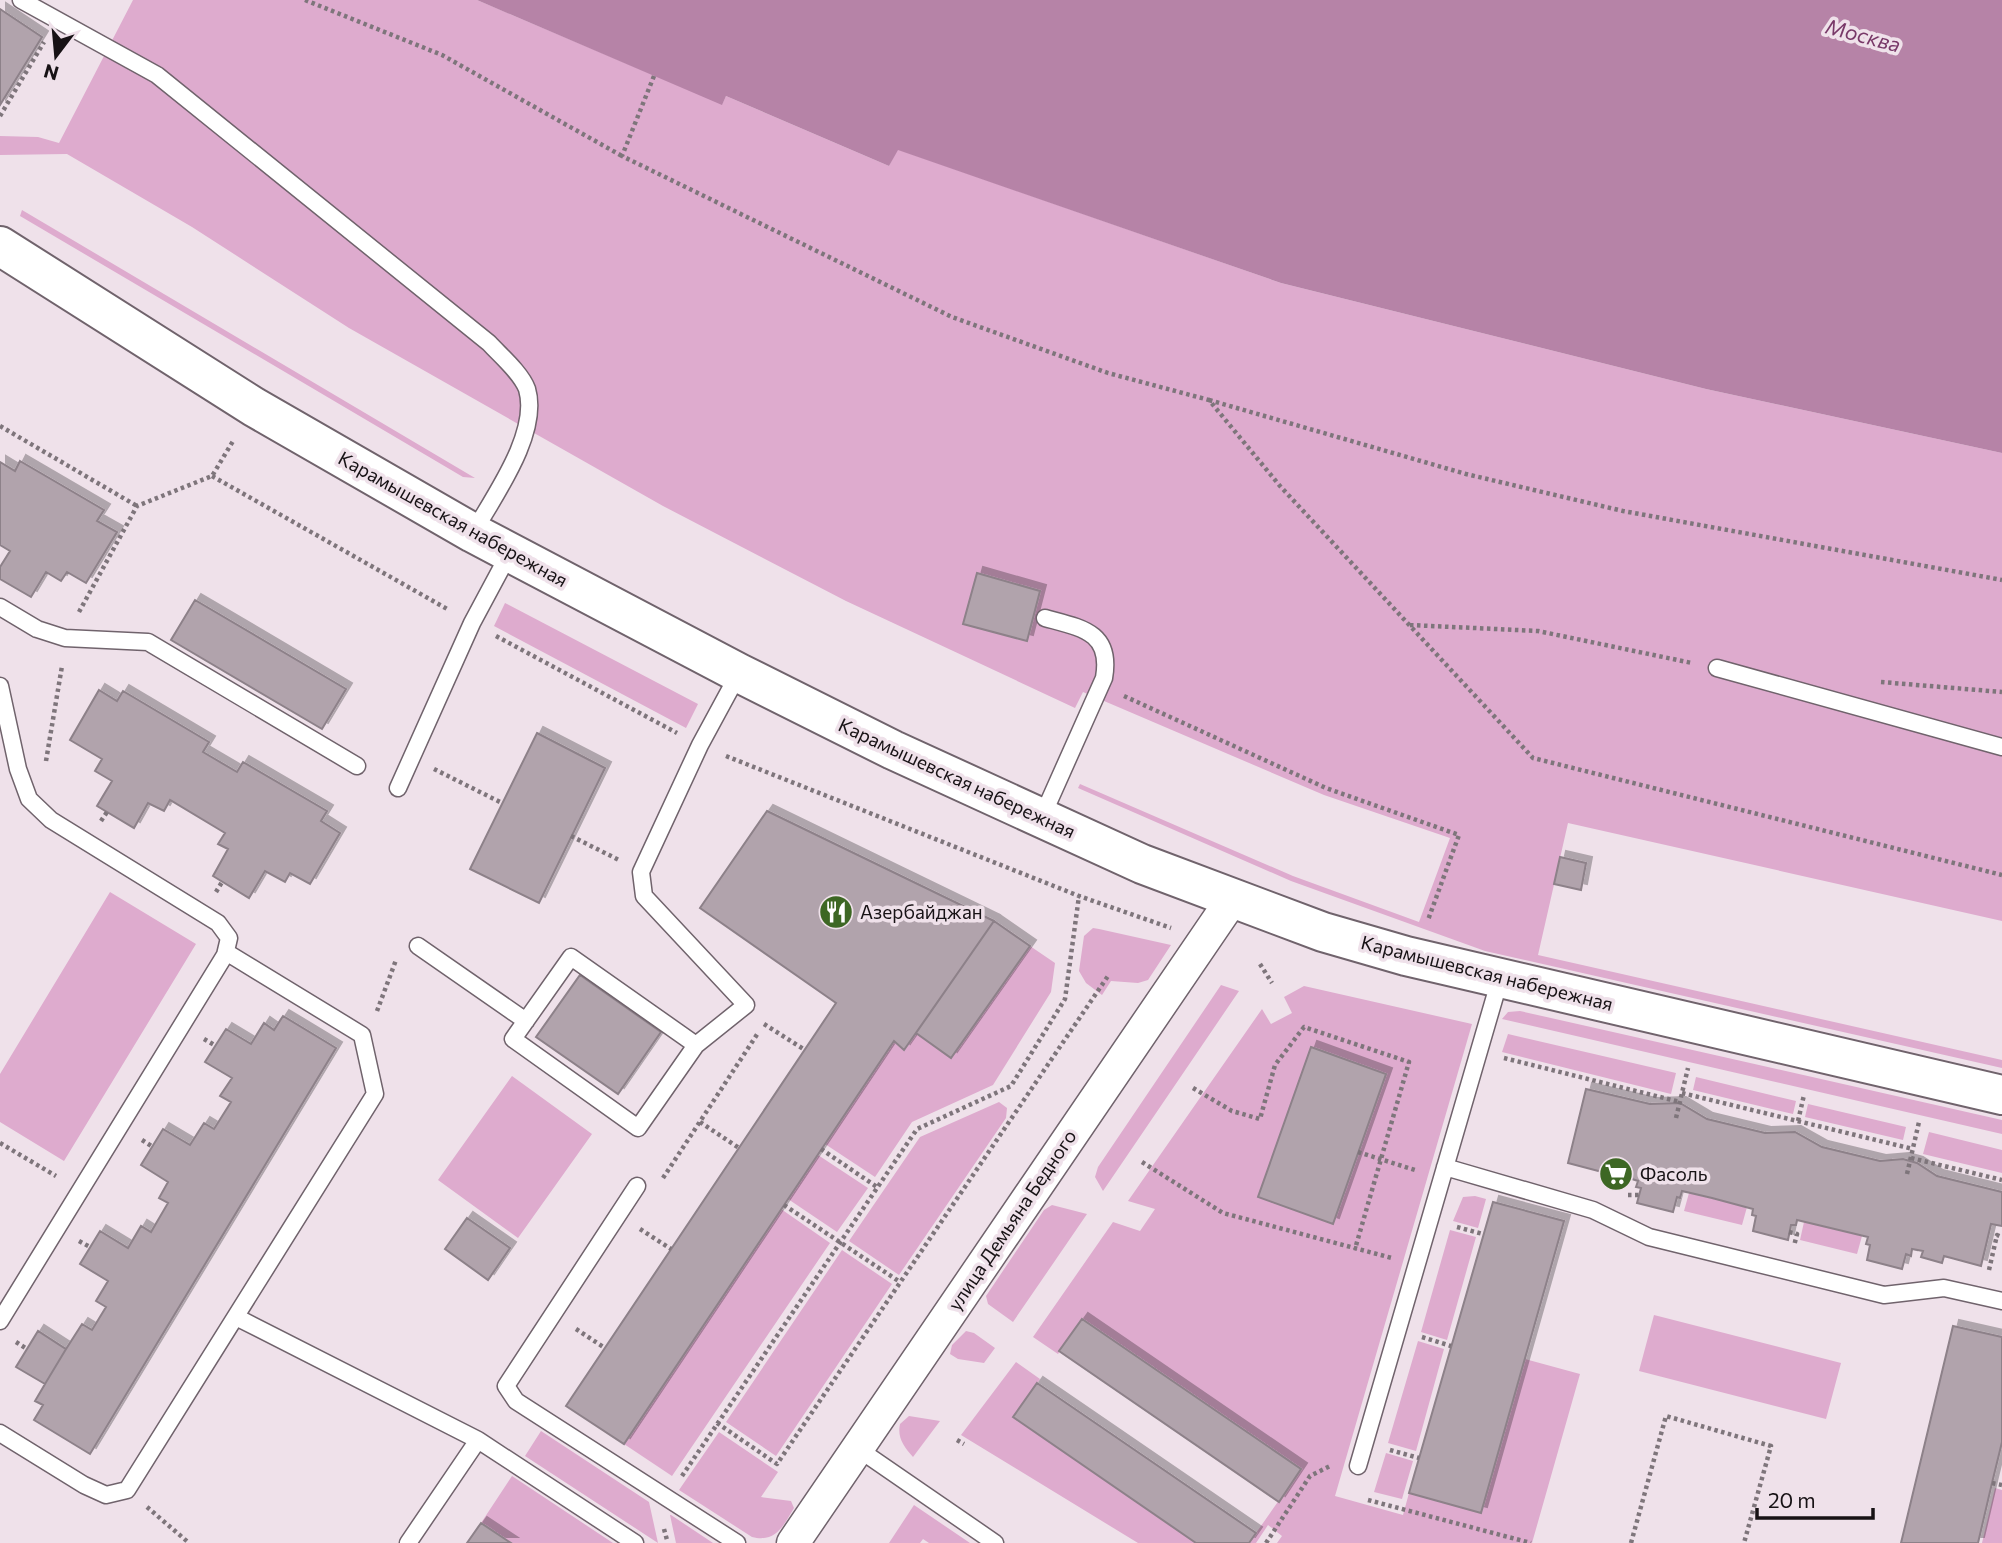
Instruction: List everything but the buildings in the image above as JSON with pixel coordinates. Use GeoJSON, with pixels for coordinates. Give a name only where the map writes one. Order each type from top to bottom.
{"type":"FeatureCollection","features":[{"type":"Feature","properties":{"kind":"street","name":"Карамышевская набережная"},"geometry":{"type":"LineString","coordinates":[[0,246],[254,407],[473,533],[739,673],[893,750],[1142,864],[1323,932],[1500,978],[2002,1095]]}},
{"type":"Feature","properties":{"kind":"street","name":"улица Демьяна Бедного"},"geometry":{"type":"LineString","coordinates":[[793,1543],[1233,898]]}},
{"type":"Feature","properties":{"kind":"lane"},"geometry":{"type":"LineString","coordinates":[[22,0],[157,75],[489,344],[510,365],[527,388],[529,422],[516,455],[473,533]]}},
{"type":"Feature","properties":{"kind":"lane"},"geometry":{"type":"LineString","coordinates":[[398,788],[472,623],[510,552]]}},
{"type":"Feature","properties":{"kind":"lane"},"geometry":{"type":"LineString","coordinates":[[0,607],[37,629],[65,638],[148,642],[358,766]]}},
{"type":"Feature","properties":{"kind":"lane"},"geometry":{"type":"LineString","coordinates":[[1042,817],[1101,685],[1108,659],[1100,642],[1085,629],[1045,618]]}},
{"type":"Feature","properties":{"kind":"lane"},"geometry":{"type":"LineString","coordinates":[[1717,668],[2002,747]]}},
{"type":"Feature","properties":{"kind":"lane"},"geometry":{"type":"LineString","coordinates":[[696,1045],[571,957],[513,1040],[638,1128],[696,1045],[746,1005],[644,896],[641,872],[700,745],[739,673]]}},
{"type":"Feature","properties":{"kind":"lane"},"geometry":{"type":"LineString","coordinates":[[0,686],[18,769],[29,799],[51,820],[218,923],[229,938],[226,952],[0,1321]]}},
{"type":"Feature","properties":{"kind":"lane"},"geometry":{"type":"LineString","coordinates":[[418,946],[526,1021]]}},
{"type":"Feature","properties":{"kind":"lane"},"geometry":{"type":"LineString","coordinates":[[0,1433],[84,1485],[106,1495],[127,1490],[238,1318],[375,1094],[362,1035],[226,952]]}},
{"type":"Feature","properties":{"kind":"lane"},"geometry":{"type":"LineString","coordinates":[[1358,1466],[1500,978]]}},
{"type":"Feature","properties":{"kind":"lane"},"geometry":{"type":"LineString","coordinates":[[1445,1167],[1593,1210],[1649,1237],[1884,1295],[1894,1296],[1944,1288],[2002,1301]]}},
{"type":"Feature","properties":{"kind":"lane"},"geometry":{"type":"LineString","coordinates":[[637,1186],[506,1386],[516,1401],[737,1543]]}},
{"type":"Feature","properties":{"kind":"lane"},"geometry":{"type":"LineString","coordinates":[[238,1318],[478,1440],[635,1543]]}},
{"type":"Feature","properties":{"kind":"lane"},"geometry":{"type":"LineString","coordinates":[[408,1543],[478,1440]]}},
{"type":"Feature","properties":{"kind":"lane"},"geometry":{"type":"LineString","coordinates":[[856,1448],[995,1543]]}},
{"type":"Feature","properties":{"kind":"path"},"geometry":{"type":"LineString","coordinates":[[305,0],[442,55],[622,156],[952,317],[1108,373],[1466,474],[1623,511],[2002,580]]}},
{"type":"Feature","properties":{"kind":"path"},"geometry":{"type":"LineString","coordinates":[[0,116],[47,38]]}},
{"type":"Feature","properties":{"kind":"path"},"geometry":{"type":"LineString","coordinates":[[622,156],[654,76]]}},
{"type":"Feature","properties":{"kind":"path"},"geometry":{"type":"LineString","coordinates":[[1209,400],[1280,486],[1533,758],[2002,874]]}},
{"type":"Feature","properties":{"kind":"path"},"geometry":{"type":"LineString","coordinates":[[0,426],[137,506]]}},
{"type":"Feature","properties":{"kind":"path"},"geometry":{"type":"LineString","coordinates":[[65,638],[137,506],[212,476],[472,623],[700,745],[1079,896],[1171,928]]}},
{"type":"Feature","properties":{"kind":"path"},"geometry":{"type":"LineString","coordinates":[[37,806],[60,685]]}},
{"type":"Feature","properties":{"kind":"path"},"geometry":{"type":"LineString","coordinates":[[1101,685],[1326,788],[1459,835],[1426,928]]}},
{"type":"Feature","properties":{"kind":"path"},"geometry":{"type":"LineString","coordinates":[[411,758],[502,803]]}},
{"type":"Feature","properties":{"kind":"path"},"geometry":{"type":"LineString","coordinates":[[571,836],[641,872]]}},
{"type":"Feature","properties":{"kind":"path"},"geometry":{"type":"LineString","coordinates":[[677,1482],[917,1129],[1011,1086],[1065,999],[1079,896]]}},
{"type":"Feature","properties":{"kind":"path"},"geometry":{"type":"LineString","coordinates":[[375,1016],[400,951]]}},
{"type":"Feature","properties":{"kind":"path"},"geometry":{"type":"LineString","coordinates":[[1260,964],[1272,983]]}},
{"type":"Feature","properties":{"kind":"path"},"geometry":{"type":"LineString","coordinates":[[717,1423],[777,1464],[1108,976]]}},
{"type":"Feature","properties":{"kind":"path"},"geometry":{"type":"LineString","coordinates":[[746,1005],[765,1024],[805,1050]]}},
{"type":"Feature","properties":{"kind":"path"},"geometry":{"type":"LineString","coordinates":[[656,1188],[765,1024]]}},
{"type":"Feature","properties":{"kind":"path"},"geometry":{"type":"LineString","coordinates":[[1193,1088],[1232,1111],[1260,1119],[1275,1065],[1304,1027],[1409,1062],[1355,1249]]}},
{"type":"Feature","properties":{"kind":"path"},"geometry":{"type":"LineString","coordinates":[[1496,1056],[1680,1102]]}},
{"type":"Feature","properties":{"kind":"path"},"geometry":{"type":"LineString","coordinates":[[1676,1118],[1688,1068]]}},
{"type":"Feature","properties":{"kind":"path"},"geometry":{"type":"LineString","coordinates":[[1682,1093],[1913,1149]]}},
{"type":"Feature","properties":{"kind":"path"},"geometry":{"type":"LineString","coordinates":[[1798,1121],[1804,1095]]}},
{"type":"Feature","properties":{"kind":"path"},"geometry":{"type":"LineString","coordinates":[[700,1122],[739,1148]]}},
{"type":"Feature","properties":{"kind":"path"},"geometry":{"type":"LineString","coordinates":[[1907,1174],[1919,1122]]}},
{"type":"Feature","properties":{"kind":"path"},"geometry":{"type":"LineString","coordinates":[[0,1143],[57,1177]]}},
{"type":"Feature","properties":{"kind":"path"},"geometry":{"type":"LineString","coordinates":[[821,1149],[877,1187]]}},
{"type":"Feature","properties":{"kind":"path"},"geometry":{"type":"LineString","coordinates":[[1358,1152],[1425,1173]]}},
{"type":"Feature","properties":{"kind":"path"},"geometry":{"type":"LineString","coordinates":[[1910,1158],[2002,1180]]}},
{"type":"Feature","properties":{"kind":"path"},"geometry":{"type":"LineString","coordinates":[[1142,1162],[1223,1213],[1416,1265]]}},
{"type":"Feature","properties":{"kind":"path"},"geometry":{"type":"LineString","coordinates":[[784,1205],[900,1282]]}},
{"type":"Feature","properties":{"kind":"path"},"geometry":{"type":"LineString","coordinates":[[633,1224],[671,1250]]}},
{"type":"Feature","properties":{"kind":"path"},"geometry":{"type":"LineString","coordinates":[[1789,1232],[1797,1234],[1792,1252]]}},
{"type":"Feature","properties":{"kind":"path"},"geometry":{"type":"LineString","coordinates":[[1986,1280],[1997,1235],[2002,1237]]}},
{"type":"Feature","properties":{"kind":"path"},"geometry":{"type":"LineString","coordinates":[[567,1323],[605,1348]]}},
{"type":"Feature","properties":{"kind":"path"},"geometry":{"type":"LineString","coordinates":[[1631,1543],[1666,1416],[1771,1446],[1744,1543]]}},
{"type":"Feature","properties":{"kind":"path"},"geometry":{"type":"LineString","coordinates":[[957,1440],[964,1444]]}},
{"type":"Feature","properties":{"kind":"path"},"geometry":{"type":"LineString","coordinates":[[1266,1543],[1310,1476],[1340,1461]]}},
{"type":"Feature","properties":{"kind":"path"},"geometry":{"type":"LineString","coordinates":[[1992,1483],[2002,1485]]}},
{"type":"Feature","properties":{"kind":"path"},"geometry":{"type":"LineString","coordinates":[[127,1490],[188,1543]]}},
{"type":"Feature","properties":{"kind":"path"},"geometry":{"type":"LineString","coordinates":[[1368,1500],[1531,1543]]}},
{"type":"Feature","properties":{"kind":"shaded area"},"geometry":{"type":"Polygon","coordinates":[[[133,0],[477,0],[722,104],[726,96],[889,166],[897,149],[1281,283],[1706,389],[2002,453],[2002,921],[1568,823],[1538,955],[2002,1060],[2002,1068],[1485,951],[1291,881],[1078,788],[1080,784],[1293,876],[1419,922],[1450,838],[1324,795],[1083,692],[1075,708],[846,601],[663,506],[349,328],[192,227],[67,154],[0,155],[0,136],[38,137],[59,143],[133,0]]]}},
{"type":"Feature","properties":{"kind":"shaded area"},"geometry":{"type":"Polygon","coordinates":[[[22,210],[475,478],[463,477],[20,216],[22,210]]]}},
{"type":"Feature","properties":{"kind":"shaded area"},"geometry":{"type":"Polygon","coordinates":[[[505,603],[698,704],[686,728],[494,626],[505,603]]]}},
{"type":"Feature","properties":{"kind":"shaded area"},"geometry":{"type":"Polygon","coordinates":[[[110,892],[196,944],[64,1161],[0,1122],[0,1074],[110,892]]]}},
{"type":"Feature","properties":{"kind":"shaded area"},"geometry":{"type":"Polygon","coordinates":[[[1093,928],[1171,945],[1148,980],[1138,983],[1111,981],[1102,995],[1086,983],[1079,971],[1084,936],[1093,928]]]}},
{"type":"Feature","properties":{"kind":"shaded area"},"geometry":{"type":"Polygon","coordinates":[[[1030,946],[1055,963],[1051,992],[993,1085],[912,1122],[875,1177],[825,1144],[894,1041],[904,1050],[916,1033],[951,1057],[1030,946]]]}},
{"type":"Feature","properties":{"kind":"shaded area"},"geometry":{"type":"Polygon","coordinates":[[[1221,985],[1239,991],[1103,1191],[1095,1177],[1098,1167],[1221,985]]]}},
{"type":"Feature","properties":{"kind":"shaded area"},"geometry":{"type":"Polygon","coordinates":[[[1304,986],[1472,1024],[1335,1496],[1403,1515],[1409,1493],[1481,1513],[1525,1359],[1580,1374],[1532,1543],[1277,1543],[1282,1536],[1268,1525],[1256,1543],[1249,1543],[1301,1469],[1082,1319],[1058,1354],[1033,1337],[1113,1222],[1140,1231],[1155,1209],[1128,1201],[1262,1009],[1271,1024],[1292,1013],[1284,997],[1304,986]],[[1311,1047],[1258,1196],[1333,1223],[1386,1074],[1311,1047]]]}},
{"type":"Feature","properties":{"kind":"shaded area"},"geometry":{"type":"Polygon","coordinates":[[[1520,1011],[2002,1120],[2002,1134],[1502,1019],[1508,1012],[1520,1011]]]}},
{"type":"Feature","properties":{"kind":"shaded area"},"geometry":{"type":"Polygon","coordinates":[[[1508,1034],[1676,1073],[1671,1094],[1502,1052],[1508,1034]]]}},
{"type":"Feature","properties":{"kind":"shaded area"},"geometry":{"type":"Polygon","coordinates":[[[512,1076],[592,1134],[518,1238],[438,1180],[512,1076]]]}},
{"type":"Feature","properties":{"kind":"shaded area"},"geometry":{"type":"Polygon","coordinates":[[[1696,1077],[1796,1101],[1793,1114],[1693,1090],[1696,1077]]]}},
{"type":"Feature","properties":{"kind":"shaded area"},"geometry":{"type":"Polygon","coordinates":[[[999,1102],[1007,1108],[1006,1118],[899,1275],[849,1241],[920,1137],[999,1102]]]}},
{"type":"Feature","properties":{"kind":"shaded area"},"geometry":{"type":"Polygon","coordinates":[[[1808,1104],[1906,1127],[1903,1140],[1805,1117],[1808,1104]]]}},
{"type":"Feature","properties":{"kind":"shaded area"},"geometry":{"type":"Polygon","coordinates":[[[1929,1132],[2002,1150],[2002,1173],[1923,1154],[1929,1132]]]}},
{"type":"Feature","properties":{"kind":"shaded area"},"geometry":{"type":"Polygon","coordinates":[[[818,1155],[868,1188],[837,1232],[788,1199],[818,1155]]]}},
{"type":"Feature","properties":{"kind":"shaded area"},"geometry":{"type":"Polygon","coordinates":[[[1689,1193],[1747,1207],[1742,1225],[1684,1211],[1689,1193]]]}},
{"type":"Feature","properties":{"kind":"shaded area"},"geometry":{"type":"Polygon","coordinates":[[[1463,1197],[1486,1199],[1478,1228],[1453,1221],[1463,1197]]]}},
{"type":"Feature","properties":{"kind":"shaded area"},"geometry":{"type":"Polygon","coordinates":[[[1052,1205],[1087,1214],[1013,1322],[988,1304],[986,1296],[1044,1210],[1052,1205]]]}},
{"type":"Feature","properties":{"kind":"shaded area"},"geometry":{"type":"Polygon","coordinates":[[[781,1209],[830,1243],[672,1476],[624,1444],[781,1209]]]}},
{"type":"Feature","properties":{"kind":"shaded area"},"geometry":{"type":"Polygon","coordinates":[[[1804,1222],[1862,1236],[1857,1254],[1800,1240],[1804,1222]]]}},
{"type":"Feature","properties":{"kind":"shaded area"},"geometry":{"type":"Polygon","coordinates":[[[1450,1230],[1476,1237],[1447,1340],[1421,1332],[1450,1230]]]}},
{"type":"Feature","properties":{"kind":"shaded area"},"geometry":{"type":"Polygon","coordinates":[[[842,1250],[892,1284],[776,1456],[726,1422],[842,1250]]]}},
{"type":"Feature","properties":{"kind":"shaded area"},"geometry":{"type":"Polygon","coordinates":[[[1654,1315],[1841,1363],[1826,1419],[1639,1371],[1654,1315]]]}},
{"type":"Feature","properties":{"kind":"shaded area"},"geometry":{"type":"Polygon","coordinates":[[[966,1331],[974,1333],[995,1348],[984,1363],[958,1359],[950,1354],[952,1345],[966,1331]]]}},
{"type":"Feature","properties":{"kind":"shaded area"},"geometry":{"type":"Polygon","coordinates":[[[1418,1341],[1444,1349],[1416,1451],[1388,1443],[1418,1341]]]}},
{"type":"Feature","properties":{"kind":"shaded area"},"geometry":{"type":"Polygon","coordinates":[[[1016,1362],[1040,1379],[1014,1418],[1196,1543],[1138,1543],[961,1435],[1016,1362]]]}},
{"type":"Feature","properties":{"kind":"shaded area"},"geometry":{"type":"Polygon","coordinates":[[[909,1416],[940,1421],[913,1457],[900,1438],[900,1424],[909,1416]]]}},
{"type":"Feature","properties":{"kind":"shaded area"},"geometry":{"type":"Polygon","coordinates":[[[541,1431],[649,1502],[658,1543],[525,1456],[541,1431]]]}},
{"type":"Feature","properties":{"kind":"shaded area"},"geometry":{"type":"Polygon","coordinates":[[[719,1432],[778,1472],[761,1497],[791,1501],[794,1508],[778,1532],[767,1538],[752,1537],[679,1490],[719,1432]]]}},
{"type":"Feature","properties":{"kind":"shaded area"},"geometry":{"type":"Polygon","coordinates":[[[1386,1453],[1413,1461],[1402,1499],[1374,1492],[1386,1453]]]}},
{"type":"Feature","properties":{"kind":"shaded area"},"geometry":{"type":"Polygon","coordinates":[[[512,1476],[613,1543],[511,1543],[481,1523],[512,1476]]]}},
{"type":"Feature","properties":{"kind":"shaded area"},"geometry":{"type":"Polygon","coordinates":[[[1995,1488],[2002,1490],[2002,1543],[1982,1543],[1995,1488]]]}},
{"type":"Feature","properties":{"kind":"shaded area"},"geometry":{"type":"Polygon","coordinates":[[[914,1505],[970,1543],[929,1543],[923,1539],[920,1543],[889,1543],[914,1505]]]}},
{"type":"Feature","properties":{"kind":"shaded area"},"geometry":{"type":"Polygon","coordinates":[[[671,1515],[713,1543],[676,1543],[671,1515]]]}},
{"type":"Feature","properties":{"kind":"water","name":"Москва"},"geometry":{"type":"Polygon","coordinates":[[[477,0],[2002,0],[2002,453],[1706,389],[1281,283],[898,150],[889,166],[726,96],[722,105],[477,0]]]}},
{"type":"Feature","properties":{"kind":"place","name":"Азербайджан"},"geometry":{"type":"Point","coordinates":[836,912]}},
{"type":"Feature","properties":{"kind":"place","name":"Фасоль"},"geometry":{"type":"Point","coordinates":[1616,1174]}}]}
